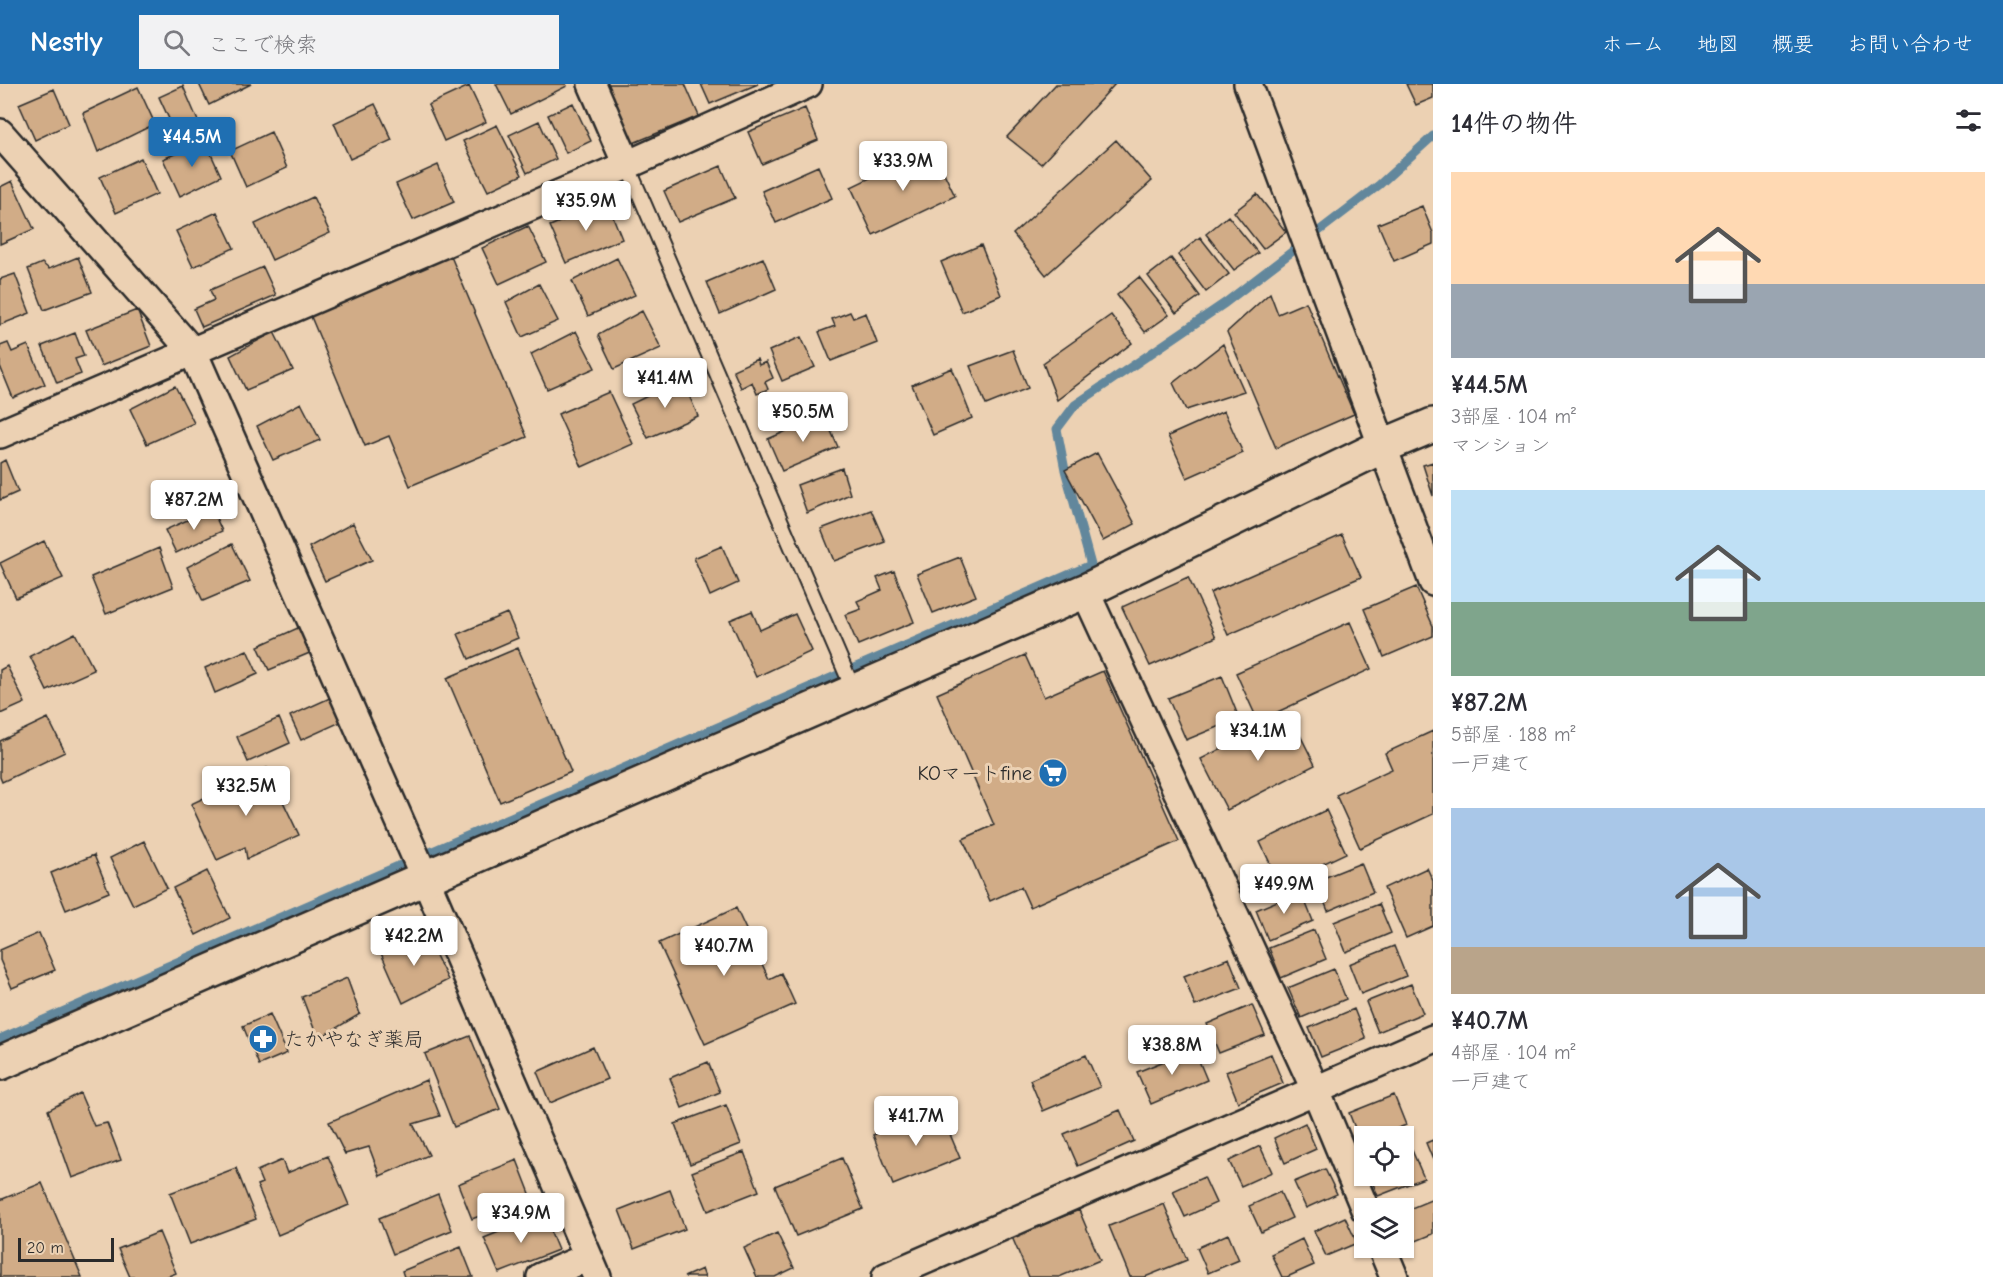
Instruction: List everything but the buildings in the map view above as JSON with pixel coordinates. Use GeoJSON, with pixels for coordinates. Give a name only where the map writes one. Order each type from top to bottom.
{"type":"FeatureCollection","features":[{"type":"Feature","properties":{"kind":"street"},"geometry":{"type":"LineString","coordinates":[[592,84],[627,165]]}},
{"type":"Feature","properties":{"kind":"street"},"geometry":{"type":"LineString","coordinates":[[0,434],[627,165],[808,84]]}},
{"type":"Feature","properties":{"kind":"street"},"geometry":{"type":"LineString","coordinates":[[1248,84],[1433,582]]}},
{"type":"Feature","properties":{"kind":"street"},"geometry":{"type":"LineString","coordinates":[[0,133],[193,352],[425,878],[593,1267],[541,1277]]}},
{"type":"Feature","properties":{"kind":"street"},"geometry":{"type":"LineString","coordinates":[[0,1063],[1085,591],[1383,446],[1433,425]]}},
{"type":"Feature","properties":{"kind":"street"},"geometry":{"type":"LineString","coordinates":[[1085,591],[1316,1091],[1360,1198]]}},
{"type":"Feature","properties":{"kind":"street"},"geometry":{"type":"LineString","coordinates":[[886,1277],[1433,1039]]}},
{"type":"Feature","properties":{"kind":"street"},"geometry":{"type":"LineString","coordinates":[[1386,1258],[1394,1277]]}},
{"type":"Feature","properties":{"kind":"lane"},"geometry":{"type":"LineString","coordinates":[[627,165],[854,691]]}},
{"type":"Feature","properties":{"kind":"waterway"},"geometry":{"type":"LineString","coordinates":[[0,1039],[1091,565],[1065,470],[1057,429],[1075,405],[1225,303],[1379,185],[1433,136]]}},
{"type":"Feature","properties":{"kind":"place","name":"KOマートfine"},"geometry":{"type":"Point","coordinates":[1053,773]}},
{"type":"Feature","properties":{"kind":"place","name":"たかやなぎ薬局"},"geometry":{"type":"Point","coordinates":[263,1039]}}]}
